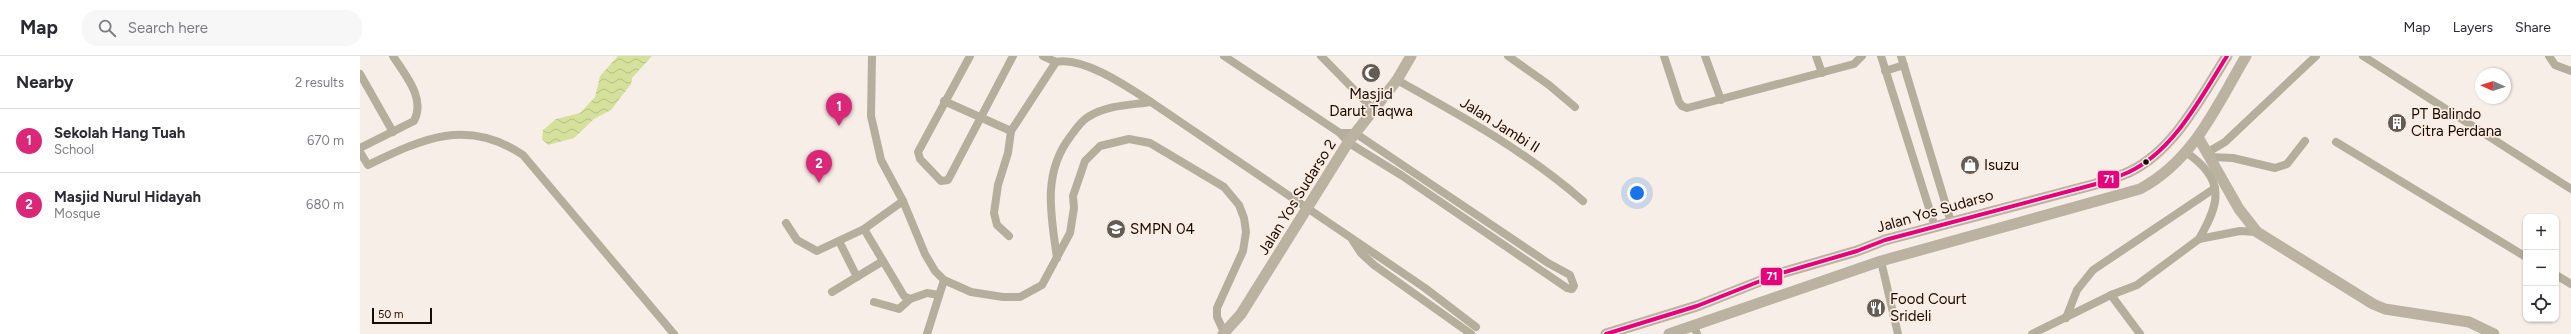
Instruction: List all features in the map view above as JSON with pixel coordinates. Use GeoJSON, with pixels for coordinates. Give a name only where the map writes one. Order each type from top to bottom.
{"type":"FeatureCollection","features":[{"type":"Feature","properties":{"kind":"main road","name":"Jalan Yos Sudarso 2"},"geometry":{"type":"LineString","coordinates":[[1223,333],[1241,314],[1348,143],[1397,80],[1411,56]]}},
{"type":"Feature","properties":{"kind":"main road","name":"Jalan Yos Sudarso"},"geometry":{"type":"LineString","coordinates":[[1606,334],[1697,306],[1778,274],[1857,251],[1885,240],[2096,184],[2134,169],[2161,150],[2177,130],[2227,56]]}},
{"type":"Feature","properties":{"kind":"main road"},"geometry":{"type":"LineString","coordinates":[[1669,334],[1690,331],[1881,261],[1926,250],[2140,189],[2160,178],[2187,153],[2246,56]]}},
{"type":"Feature","properties":{"kind":"main road"},"geometry":{"type":"LineString","coordinates":[[2198,137],[2239,209],[2258,232],[2373,304],[2385,308],[2469,322],[2494,334]]}},
{"type":"Feature","properties":{"kind":"main road"},"geometry":{"type":"LineString","coordinates":[[1920,231],[1926,250]]}},
{"type":"Feature","properties":{"kind":"main road"},"geometry":{"type":"LineString","coordinates":[[1857,251],[1860,268]]}},
{"type":"Feature","properties":{"kind":"street"},"geometry":{"type":"LineString","coordinates":[[360,148],[414,121],[419,108],[416,95],[393,56]]}},
{"type":"Feature","properties":{"kind":"street"},"geometry":{"type":"LineString","coordinates":[[872,56],[870,92],[876,145],[881,160],[902,201],[925,254],[935,271],[944,280],[971,292],[1003,297],[1020,297],[1042,285],[1070,233],[1074,208],[1073,196],[1079,174],[1093,151],[1116,141],[1129,139],[1150,143],[1224,186],[1239,205],[1244,218],[1246,232],[1243,251],[1216,312],[1223,333]]}},
{"type":"Feature","properties":{"kind":"street"},"geometry":{"type":"LineString","coordinates":[[970,56],[944,100],[918,152],[920,160],[938,180],[948,180],[1013,56]]}},
{"type":"Feature","properties":{"kind":"street"},"geometry":{"type":"LineString","coordinates":[[1043,56],[1060,59],[1079,59],[1095,65],[1308,207],[1352,240],[1425,288],[1476,327]]}},
{"type":"Feature","properties":{"kind":"street"},"geometry":{"type":"LineString","coordinates":[[1224,56],[1340,133],[1348,143],[1401,175],[1567,288],[1572,289],[1574,286],[1570,275],[1548,263],[1355,133],[1340,133]]}},
{"type":"Feature","properties":{"kind":"street"},"geometry":{"type":"LineString","coordinates":[[1508,56],[1549,85],[1575,107]]}},
{"type":"Feature","properties":{"kind":"street"},"geometry":{"type":"LineString","coordinates":[[1664,56],[1682,106],[1687,108],[1854,64],[1862,56]]}},
{"type":"Feature","properties":{"kind":"street"},"geometry":{"type":"LineString","coordinates":[[1705,56],[1721,100]]}},
{"type":"Feature","properties":{"kind":"street"},"geometry":{"type":"LineString","coordinates":[[1816,56],[1822,73]]}},
{"type":"Feature","properties":{"kind":"street"},"geometry":{"type":"LineString","coordinates":[[1881,56],[1935,227]]}},
{"type":"Feature","properties":{"kind":"street"},"geometry":{"type":"LineString","coordinates":[[1902,56],[1951,222]]}},
{"type":"Feature","properties":{"kind":"street"},"geometry":{"type":"LineString","coordinates":[[2209,154],[2225,142],[2316,56]]}},
{"type":"Feature","properties":{"kind":"street"},"geometry":{"type":"LineString","coordinates":[[2363,56],[2571,189]]}},
{"type":"Feature","properties":{"kind":"street"},"geometry":{"type":"LineString","coordinates":[[2548,56],[2556,65],[2571,71]]}},
{"type":"Feature","properties":{"kind":"street"},"geometry":{"type":"LineString","coordinates":[[1323,57],[1373,109]]}},
{"type":"Feature","properties":{"kind":"street"},"geometry":{"type":"LineString","coordinates":[[1008,236],[997,225],[994,213],[998,185],[1008,153],[1011,131],[1060,59]]}},
{"type":"Feature","properties":{"kind":"street"},"geometry":{"type":"LineString","coordinates":[[1885,71],[1904,65]]}},
{"type":"Feature","properties":{"kind":"street"},"geometry":{"type":"LineString","coordinates":[[360,74],[393,132]]}},
{"type":"Feature","properties":{"kind":"street","name":"Jalan Jambi II"},"geometry":{"type":"LineString","coordinates":[[1397,80],[1507,144],[1553,176],[1584,202]]}},
{"type":"Feature","properties":{"kind":"street"},"geometry":{"type":"LineString","coordinates":[[944,100],[1011,131]]}},
{"type":"Feature","properties":{"kind":"street"},"geometry":{"type":"LineString","coordinates":[[1057,258],[1051,199],[1053,168],[1059,151],[1087,117],[1117,106],[1151,102]]}},
{"type":"Feature","properties":{"kind":"street"},"geometry":{"type":"LineString","coordinates":[[360,152],[368,165],[417,141],[444,136],[483,138],[510,147],[523,155],[674,334]]}},
{"type":"Feature","properties":{"kind":"street"},"geometry":{"type":"LineString","coordinates":[[2209,154],[2275,168],[2287,164],[2305,141]]}},
{"type":"Feature","properties":{"kind":"street"},"geometry":{"type":"LineString","coordinates":[[2336,142],[2523,255]]}},
{"type":"Feature","properties":{"kind":"street"},"geometry":{"type":"LineString","coordinates":[[2187,153],[2210,174],[2216,188],[2217,199],[2214,211],[2199,239]]}},
{"type":"Feature","properties":{"kind":"street"},"geometry":{"type":"LineString","coordinates":[[2066,318],[2077,290],[2093,270],[2216,188]]}},
{"type":"Feature","properties":{"kind":"street"},"geometry":{"type":"LineString","coordinates":[[786,223],[796,240],[816,251],[864,229],[902,201]]}},
{"type":"Feature","properties":{"kind":"street"},"geometry":{"type":"LineString","coordinates":[[864,229],[904,296],[910,299]]}},
{"type":"Feature","properties":{"kind":"street"},"geometry":{"type":"LineString","coordinates":[[2032,334],[2111,294],[2137,285],[2199,239],[2240,230],[2258,232]]}},
{"type":"Feature","properties":{"kind":"street"},"geometry":{"type":"LineString","coordinates":[[1352,240],[1361,253],[1374,265],[1471,334]]}},
{"type":"Feature","properties":{"kind":"street"},"geometry":{"type":"LineString","coordinates":[[839,241],[858,277]]}},
{"type":"Feature","properties":{"kind":"street"},"geometry":{"type":"LineString","coordinates":[[832,292],[883,261]]}},
{"type":"Feature","properties":{"kind":"street"},"geometry":{"type":"LineString","coordinates":[[1881,261],[1898,334]]}},
{"type":"Feature","properties":{"kind":"street"},"geometry":{"type":"LineString","coordinates":[[2559,277],[2571,284]]}},
{"type":"Feature","properties":{"kind":"street"},"geometry":{"type":"LineString","coordinates":[[927,334],[944,280]]}},
{"type":"Feature","properties":{"kind":"street"},"geometry":{"type":"LineString","coordinates":[[874,302],[888,308],[899,309],[910,299],[927,293],[939,295]]}},
{"type":"Feature","properties":{"kind":"street"},"geometry":{"type":"LineString","coordinates":[[2111,294],[2140,334]]}},
{"type":"Feature","properties":{"kind":"water"},"geometry":{"type":"Polygon","coordinates":[[[618,56],[652,56],[632,78],[631,84],[611,110],[594,119],[574,138],[548,145],[542,139],[543,130],[556,119],[580,113],[595,97],[600,76],[618,56]]]}},
{"type":"Feature","properties":{"kind":"transit line","name":"71"},"geometry":{"type":"LineString","coordinates":[[1606,334],[1697,306],[1778,274],[1857,251],[1885,240],[2096,184],[2129,172],[2145,163],[2160,151],[2173,137],[2185,122],[2227,56]]}},
{"type":"Feature","properties":{"kind":"place","name":"Masjid Darut Taqwa"},"geometry":{"type":"Point","coordinates":[1371,73]}},
{"type":"Feature","properties":{"kind":"place","name":"PT Balindo Citra Perdana"},"geometry":{"type":"Point","coordinates":[2397,123]}},
{"type":"Feature","properties":{"kind":"place","name":"Sekolah Hang Tuah"},"geometry":{"type":"Point","coordinates":[839,126]}},
{"type":"Feature","properties":{"kind":"place","name":"Isuzu"},"geometry":{"type":"Point","coordinates":[1970,165]}},
{"type":"Feature","properties":{"kind":"place","name":"Masjid Nurul Hidayah"},"geometry":{"type":"Point","coordinates":[819,183]}},
{"type":"Feature","properties":{"kind":"place","name":"SMPN 04"},"geometry":{"type":"Point","coordinates":[1116,229]}},
{"type":"Feature","properties":{"kind":"place","name":"Food Court Srideli"},"geometry":{"type":"Point","coordinates":[1876,308]}}]}
